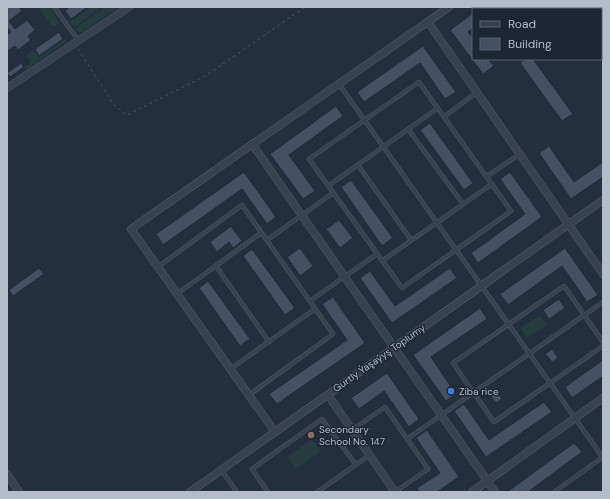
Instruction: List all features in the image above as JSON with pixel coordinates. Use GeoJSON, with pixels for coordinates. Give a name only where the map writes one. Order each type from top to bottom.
{"type":"FeatureCollection","features":[{"type":"Feature","properties":{"kind":"street"},"geometry":{"type":"LineString","coordinates":[[7,88],[129,7]]}},
{"type":"Feature","properties":{"kind":"street"},"geometry":{"type":"LineString","coordinates":[[275,432],[131,229],[449,7]]}},
{"type":"Feature","properties":{"kind":"street"},"geometry":{"type":"LineString","coordinates":[[428,22],[603,274]]}},
{"type":"Feature","properties":{"kind":"street"},"geometry":{"type":"LineString","coordinates":[[252,144],[495,492]]}},
{"type":"Feature","properties":{"kind":"street","name":"Gurtly Ýaşaýyş Toplumy"},"geometry":{"type":"LineString","coordinates":[[190,492],[603,200]]}},
{"type":"Feature","properties":{"kind":"street"},"geometry":{"type":"LineString","coordinates":[[328,394],[395,492]]}},
{"type":"Feature","properties":{"kind":"street"},"geometry":{"type":"LineString","coordinates":[[472,492],[603,398]]}},
{"type":"Feature","properties":{"kind":"street"},"geometry":{"type":"LineString","coordinates":[[7,474],[20,492]]}},
{"type":"Feature","properties":{"kind":"lane"},"geometry":{"type":"LineString","coordinates":[[54,7],[76,42]]}},
{"type":"Feature","properties":{"kind":"lane"},"geometry":{"type":"LineString","coordinates":[[419,82],[511,211],[402,288],[309,159],[365,120],[419,82]]}},
{"type":"Feature","properties":{"kind":"lane"},"geometry":{"type":"LineString","coordinates":[[339,84],[603,458],[554,492]]}},
{"type":"Feature","properties":{"kind":"lane"},"geometry":{"type":"LineString","coordinates":[[444,116],[477,92]]}},
{"type":"Feature","properties":{"kind":"lane"},"geometry":{"type":"LineString","coordinates":[[328,186],[438,108]]}},
{"type":"Feature","properties":{"kind":"lane"},"geometry":{"type":"LineString","coordinates":[[408,128],[463,204]]}},
{"type":"Feature","properties":{"kind":"lane"},"geometry":{"type":"LineString","coordinates":[[487,176],[520,154]]}},
{"type":"Feature","properties":{"kind":"lane"},"geometry":{"type":"LineString","coordinates":[[358,165],[412,240]]}},
{"type":"Feature","properties":{"kind":"lane"},"geometry":{"type":"LineString","coordinates":[[382,261],[492,184]]}},
{"type":"Feature","properties":{"kind":"lane"},"geometry":{"type":"LineString","coordinates":[[267,240],[333,193]]}},
{"type":"Feature","properties":{"kind":"lane"},"geometry":{"type":"LineString","coordinates":[[158,267],[242,205],[267,240],[333,334],[249,395]]}},
{"type":"Feature","properties":{"kind":"lane"},"geometry":{"type":"LineString","coordinates":[[177,294],[261,233]]}},
{"type":"Feature","properties":{"kind":"lane"},"geometry":{"type":"LineString","coordinates":[[310,301],[377,254]]}},
{"type":"Feature","properties":{"kind":"lane"},"geometry":{"type":"LineString","coordinates":[[216,266],[269,342]]}},
{"type":"Feature","properties":{"kind":"lane"},"geometry":{"type":"LineString","coordinates":[[603,342],[564,286],[453,363],[494,422],[603,346]]}},
{"type":"Feature","properties":{"kind":"lane"},"geometry":{"type":"LineString","coordinates":[[407,439],[603,302]]}},
{"type":"Feature","properties":{"kind":"lane"},"geometry":{"type":"LineString","coordinates":[[230,369],[316,309]]}},
{"type":"Feature","properties":{"kind":"lane"},"geometry":{"type":"LineString","coordinates":[[352,430],[385,407],[428,470],[395,492]]}},
{"type":"Feature","properties":{"kind":"lane"},"geometry":{"type":"LineString","coordinates":[[268,492],[252,469],[322,419],[356,465]]}},
{"type":"Feature","properties":{"kind":"lane"},"geometry":{"type":"LineString","coordinates":[[318,492],[370,455]]}},
{"type":"Feature","properties":{"kind":"lane"},"geometry":{"type":"LineString","coordinates":[[221,470],[237,492]]}},
{"type":"Feature","properties":{"kind":"path"},"geometry":{"type":"LineString","coordinates":[[76,42],[114,104],[127,115],[208,75],[305,7]]}},
{"type":"Feature","properties":{"kind":"green space"},"geometry":{"type":"Polygon","coordinates":[[[38,7],[49,7],[59,21],[59,24],[55,26],[51,25],[38,7]]]}},
{"type":"Feature","properties":{"kind":"green space"},"geometry":{"type":"Polygon","coordinates":[[[90,7],[102,7],[74,27],[70,22],[90,7]]]}},
{"type":"Feature","properties":{"kind":"green space"},"geometry":{"type":"Polygon","coordinates":[[[105,7],[119,7],[82,32],[76,31],[75,28],[105,7]]]}},
{"type":"Feature","properties":{"kind":"green space"},"geometry":{"type":"Polygon","coordinates":[[[66,38],[67,41],[26,70],[24,67],[31,62],[26,55],[33,50],[39,58],[66,38]]]}},
{"type":"Feature","properties":{"kind":"green space"},"geometry":{"type":"Polygon","coordinates":[[[540,315],[547,325],[527,338],[520,328],[540,315]]]}},
{"type":"Feature","properties":{"kind":"green space"},"geometry":{"type":"Polygon","coordinates":[[[312,439],[321,451],[296,469],[287,457],[312,439]]]}},
{"type":"Feature","properties":{"kind":"building"},"geometry":{"type":"Polygon","coordinates":[[[7,7],[19,7],[22,11],[9,21],[15,29],[27,20],[35,30],[28,36],[31,40],[18,50],[15,46],[7,51],[7,35],[11,32],[7,27],[7,7]]]}},
{"type":"Feature","properties":{"kind":"building"},"geometry":{"type":"Polygon","coordinates":[[[70,7],[88,7],[71,19],[65,11],[70,7]]]}},
{"type":"Feature","properties":{"kind":"building"},"geometry":{"type":"Polygon","coordinates":[[[472,14],[472,29],[468,32],[472,37],[472,59],[450,30],[472,14]]]}},
{"type":"Feature","properties":{"kind":"building"},"geometry":{"type":"Polygon","coordinates":[[[59,32],[63,39],[39,56],[35,49],[59,32]]]}},
{"type":"Feature","properties":{"kind":"building"},"geometry":{"type":"Polygon","coordinates":[[[423,46],[456,92],[445,99],[420,63],[364,102],[357,92],[423,46]]]}},
{"type":"Feature","properties":{"kind":"building"},"geometry":{"type":"Polygon","coordinates":[[[472,60],[489,60],[494,66],[483,74],[472,60]]]}},
{"type":"Feature","properties":{"kind":"building"},"geometry":{"type":"Polygon","coordinates":[[[524,60],[534,60],[573,114],[562,121],[520,63],[524,60]]]}},
{"type":"Feature","properties":{"kind":"building"},"geometry":{"type":"Polygon","coordinates":[[[21,63],[24,67],[10,77],[7,73],[21,63]]]}},
{"type":"Feature","properties":{"kind":"building"},"geometry":{"type":"Polygon","coordinates":[[[336,106],[343,116],[289,155],[315,191],[303,199],[270,154],[336,106]]]}},
{"type":"Feature","properties":{"kind":"building"},"geometry":{"type":"Polygon","coordinates":[[[430,123],[473,183],[464,190],[420,130],[430,123]]]}},
{"type":"Feature","properties":{"kind":"building"},"geometry":{"type":"Polygon","coordinates":[[[549,146],[574,182],[603,162],[603,177],[571,199],[539,153],[549,146]]]}},
{"type":"Feature","properties":{"kind":"building"},"geometry":{"type":"Polygon","coordinates":[[[244,172],[276,217],[267,224],[242,189],[163,245],[156,234],[244,172]]]}},
{"type":"Feature","properties":{"kind":"building"},"geometry":{"type":"Polygon","coordinates":[[[510,172],[542,217],[478,263],[471,253],[525,214],[500,179],[510,172]]]}},
{"type":"Feature","properties":{"kind":"building"},"geometry":{"type":"Polygon","coordinates":[[[351,180],[393,238],[382,246],[341,187],[351,180]]]}},
{"type":"Feature","properties":{"kind":"building"},"geometry":{"type":"Polygon","coordinates":[[[339,220],[353,238],[340,248],[326,229],[339,220]]]}},
{"type":"Feature","properties":{"kind":"building"},"geometry":{"type":"Polygon","coordinates":[[[231,226],[242,241],[233,248],[229,242],[217,252],[210,242],[231,226]]]}},
{"type":"Feature","properties":{"kind":"building"},"geometry":{"type":"Polygon","coordinates":[[[300,248],[313,266],[300,276],[287,257],[300,248]]]}},
{"type":"Feature","properties":{"kind":"building"},"geometry":{"type":"Polygon","coordinates":[[[565,248],[598,295],[587,302],[562,266],[508,305],[500,294],[565,248]]]}},
{"type":"Feature","properties":{"kind":"building"},"geometry":{"type":"Polygon","coordinates":[[[252,249],[295,308],[285,315],[243,256],[252,249]]]}},
{"type":"Feature","properties":{"kind":"building"},"geometry":{"type":"Polygon","coordinates":[[[39,268],[44,274],[13,296],[9,290],[39,268]]]}},
{"type":"Feature","properties":{"kind":"building"},"geometry":{"type":"Polygon","coordinates":[[[450,268],[457,278],[392,323],[360,278],[370,271],[395,306],[450,268]]]}},
{"type":"Feature","properties":{"kind":"building"},"geometry":{"type":"Polygon","coordinates":[[[208,281],[250,339],[240,346],[199,288],[208,281]]]}},
{"type":"Feature","properties":{"kind":"building"},"geometry":{"type":"Polygon","coordinates":[[[333,297],[365,343],[277,404],[269,394],[347,340],[322,304],[333,297]]]}},
{"type":"Feature","properties":{"kind":"building"},"geometry":{"type":"Polygon","coordinates":[[[559,299],[565,308],[549,319],[543,310],[559,299]]]}},
{"type":"Feature","properties":{"kind":"building"},"geometry":{"type":"Polygon","coordinates":[[[480,308],[487,319],[431,357],[456,394],[446,401],[413,355],[480,308]]]}},
{"type":"Feature","properties":{"kind":"building"},"geometry":{"type":"Polygon","coordinates":[[[552,349],[558,358],[552,362],[545,354],[552,349]]]}},
{"type":"Feature","properties":{"kind":"building"},"geometry":{"type":"Polygon","coordinates":[[[603,360],[603,376],[572,398],[565,387],[603,360]]]}},
{"type":"Feature","properties":{"kind":"building"},"geometry":{"type":"Polygon","coordinates":[[[387,373],[419,419],[409,427],[384,391],[359,409],[351,398],[387,373]]]}},
{"type":"Feature","properties":{"kind":"building"},"geometry":{"type":"Polygon","coordinates":[[[496,390],[502,399],[496,403],[490,395],[496,390]]]}},
{"type":"Feature","properties":{"kind":"building"},"geometry":{"type":"Polygon","coordinates":[[[544,402],[552,412],[486,457],[454,411],[464,404],[489,440],[544,402]]]}},
{"type":"Feature","properties":{"kind":"building"},"geometry":{"type":"Polygon","coordinates":[[[427,430],[459,477],[437,492],[419,492],[417,488],[440,473],[416,438],[427,430]]]}},
{"type":"Feature","properties":{"kind":"building"},"geometry":{"type":"Polygon","coordinates":[[[574,443],[582,452],[528,492],[507,492],[574,443]]]}},
{"type":"Feature","properties":{"kind":"place","name":"Ziba rice"},"geometry":{"type":"Point","coordinates":[451,391]}},
{"type":"Feature","properties":{"kind":"place","name":"Secondary School No. 147"},"geometry":{"type":"Point","coordinates":[311,435]}}]}
